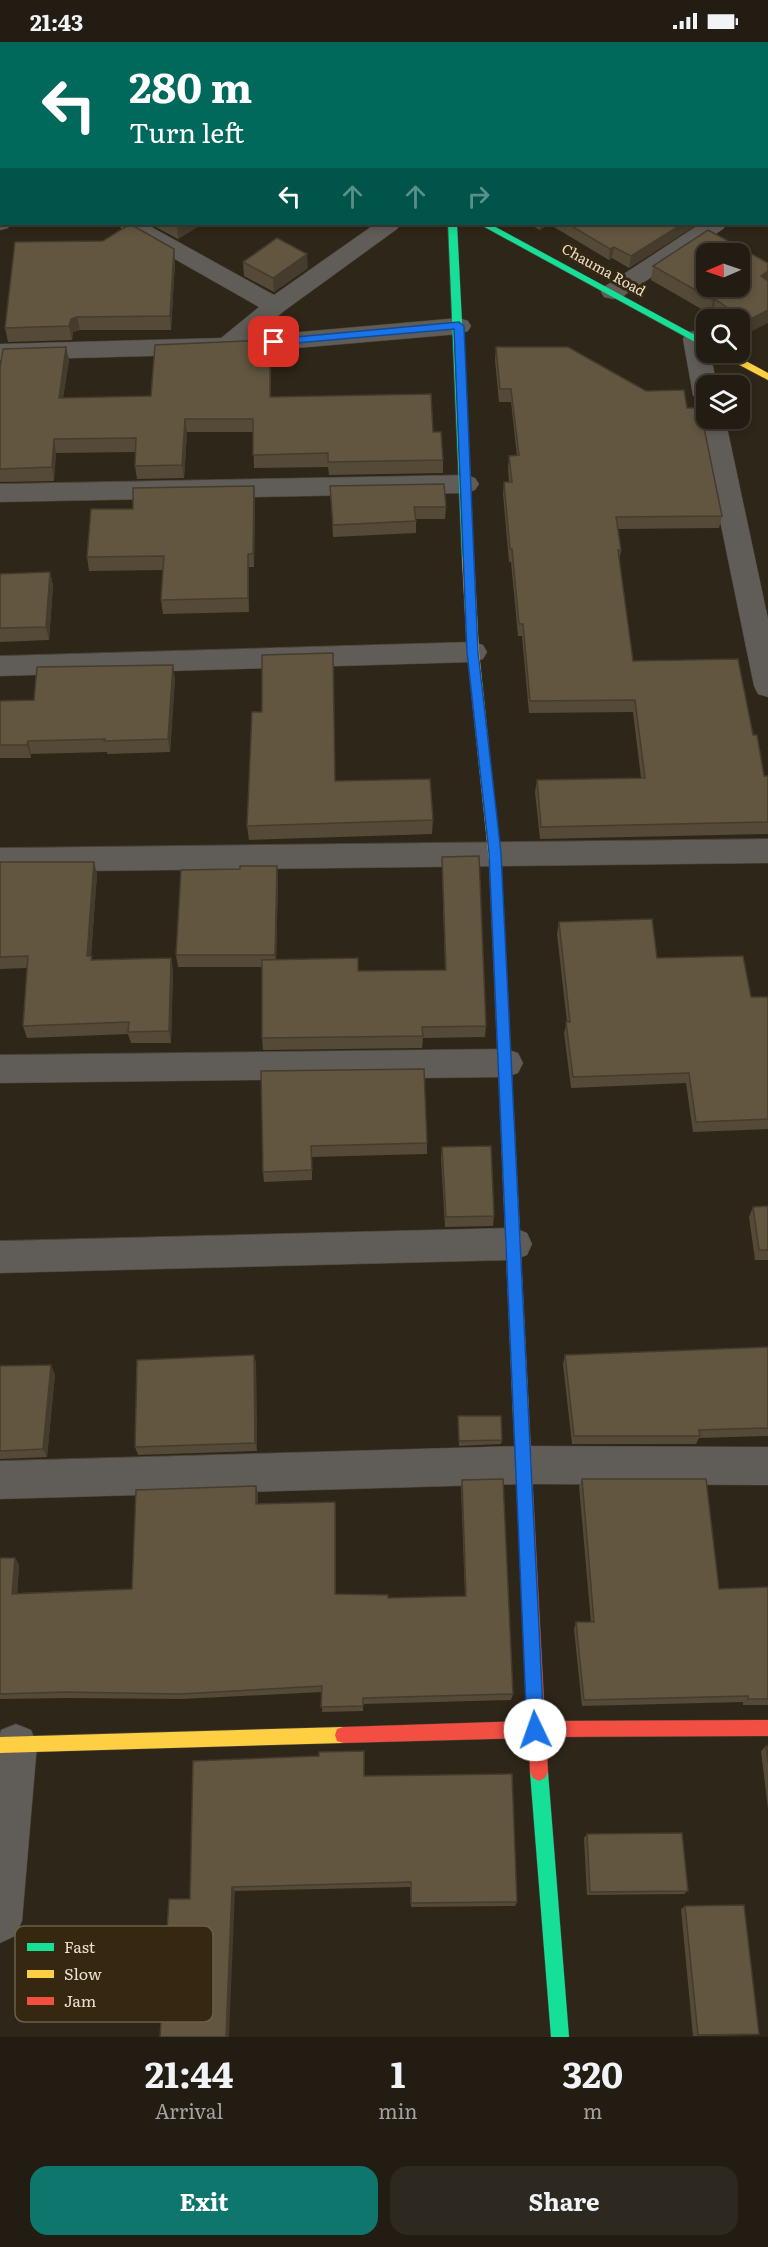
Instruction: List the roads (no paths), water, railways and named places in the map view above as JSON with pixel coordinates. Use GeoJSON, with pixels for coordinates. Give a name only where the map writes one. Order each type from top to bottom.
{"type":"FeatureCollection","features":[{"type":"Feature","properties":{"kind":"street"},"geometry":{"type":"LineString","coordinates":[[132,225],[275,306]]}},
{"type":"Feature","properties":{"kind":"street"},"geometry":{"type":"LineString","coordinates":[[227,346],[275,306],[388,225]]}},
{"type":"Feature","properties":{"kind":"street"},"geometry":{"type":"LineString","coordinates":[[452,225],[459,326],[472,652],[495,853],[535,1730],[560,2037]]}},
{"type":"Feature","properties":{"kind":"street","name":"Chauma Road"},"geometry":{"type":"LineString","coordinates":[[486,225],[613,292],[696,339]]}},
{"type":"Feature","properties":{"kind":"street"},"geometry":{"type":"LineString","coordinates":[[613,292],[714,225]]}},
{"type":"Feature","properties":{"kind":"street"},"geometry":{"type":"LineString","coordinates":[[0,352],[227,346],[459,326]]}},
{"type":"Feature","properties":{"kind":"street"},"geometry":{"type":"LineString","coordinates":[[741,363],[768,377]]}},
{"type":"Feature","properties":{"kind":"street"},"geometry":{"type":"LineString","coordinates":[[715,429],[758,593],[768,686]]}},
{"type":"Feature","properties":{"kind":"street"},"geometry":{"type":"LineString","coordinates":[[0,493],[466,483]]}},
{"type":"Feature","properties":{"kind":"street"},"geometry":{"type":"LineString","coordinates":[[0,666],[472,652]]}},
{"type":"Feature","properties":{"kind":"street"},"geometry":{"type":"LineString","coordinates":[[0,860],[768,851]]}},
{"type":"Feature","properties":{"kind":"street"},"geometry":{"type":"LineString","coordinates":[[0,1069],[506,1063]]}},
{"type":"Feature","properties":{"kind":"street"},"geometry":{"type":"LineString","coordinates":[[0,1257],[514,1244]]}},
{"type":"Feature","properties":{"kind":"street"},"geometry":{"type":"LineString","coordinates":[[0,1480],[522,1465],[768,1466]]}},
{"type":"Feature","properties":{"kind":"street"},"geometry":{"type":"LineString","coordinates":[[0,1921],[8,1745],[535,1730],[768,1728]]}}]}
